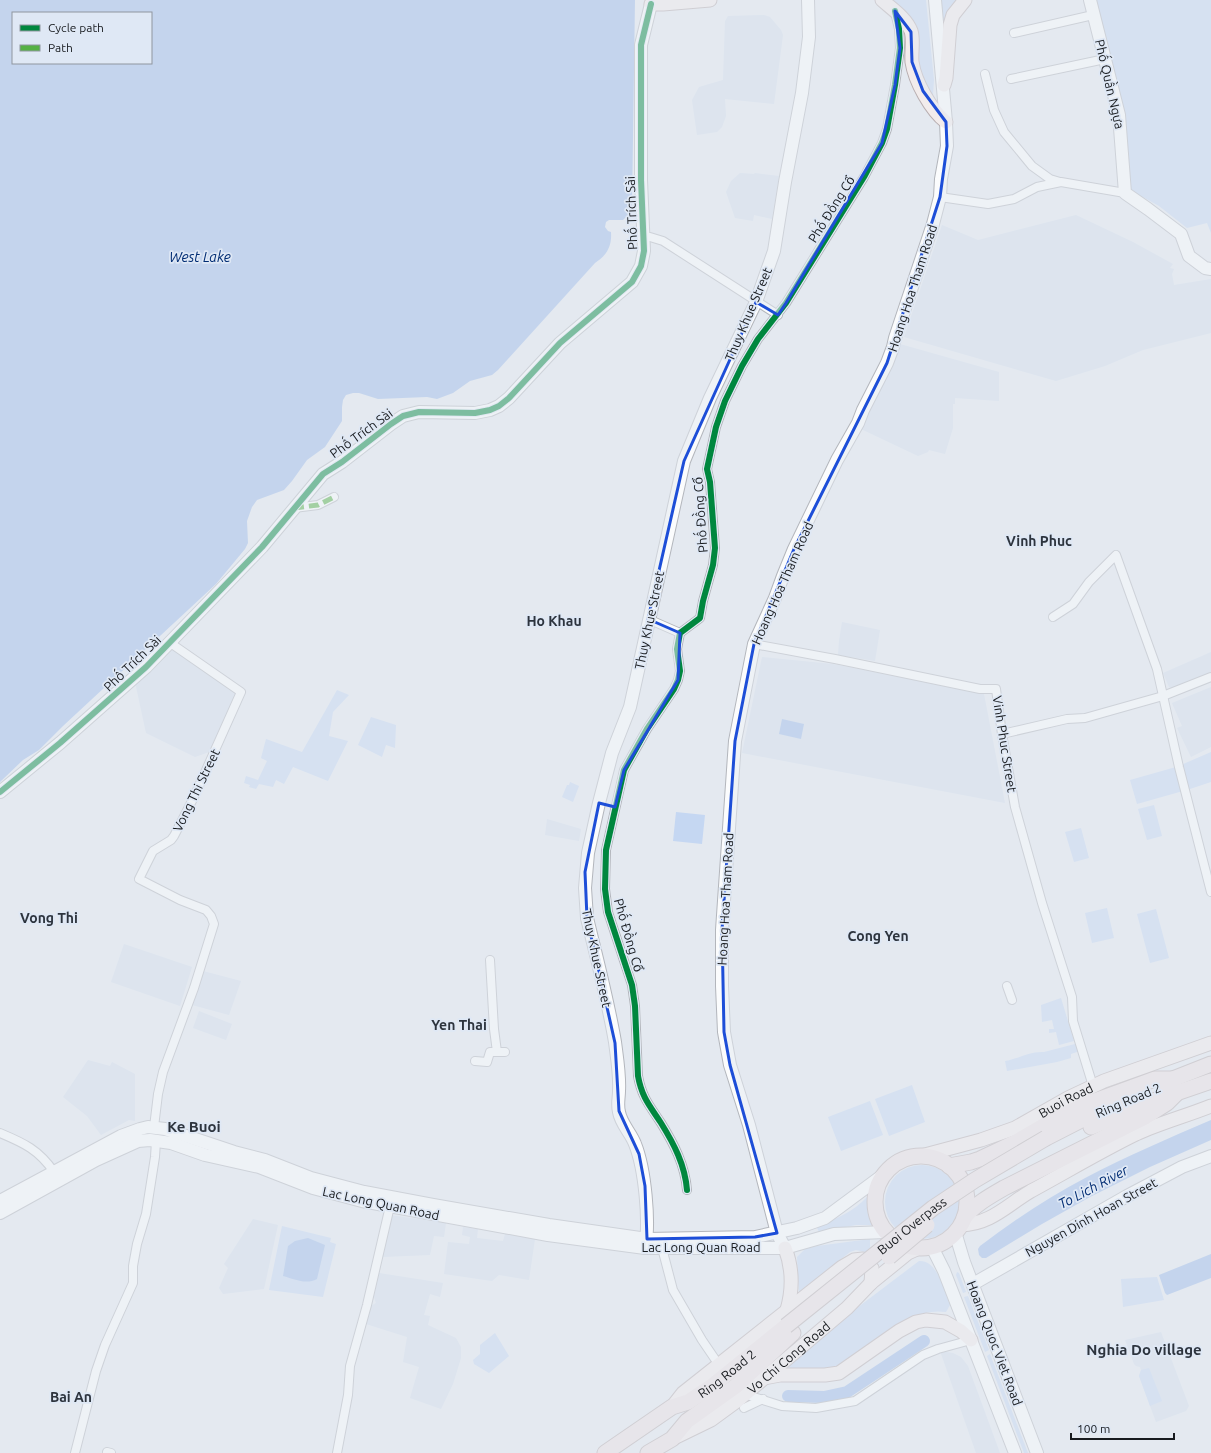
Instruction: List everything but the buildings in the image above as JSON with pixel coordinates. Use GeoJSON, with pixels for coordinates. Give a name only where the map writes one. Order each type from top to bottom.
{"type":"FeatureCollection","features":[{"type":"Feature","properties":{"kind":"highway","name":"Ring Road 2"},"geometry":{"type":"LineString","coordinates":[[1048,1143],[1100,1111],[1211,1064]]}},
{"type":"Feature","properties":{"kind":"highway"},"geometry":{"type":"LineString","coordinates":[[949,1166],[980,1159],[1016,1142],[1089,1103],[1155,1079],[1173,1079]]}},
{"type":"Feature","properties":{"kind":"highway","name":"Ring Road 2"},"geometry":{"type":"LineString","coordinates":[[1048,1143],[1156,1100],[1211,1081]]}},
{"type":"Feature","properties":{"kind":"highway"},"geometry":{"type":"LineString","coordinates":[[960,1225],[966,1209],[965,1190],[959,1177],[941,1160],[921,1156],[910,1157],[900,1161],[883,1175],[875,1198],[875,1210],[879,1222],[886,1232],[895,1240],[906,1246],[925,1247],[941,1243],[960,1225],[968,1213],[985,1200],[1004,1188],[1145,1117],[1167,1103],[1176,1094]]}},
{"type":"Feature","properties":{"kind":"highway","name":"Buoi Overpass"},"geometry":{"type":"LineString","coordinates":[[789,1330],[933,1208],[975,1180],[1048,1143]]}},
{"type":"Feature","properties":{"kind":"highway","name":"Ring Road 2"},"geometry":{"type":"LineString","coordinates":[[667,1410],[688,1402],[789,1330]]}},
{"type":"Feature","properties":{"kind":"highway","name":"Ring Road 2"},"geometry":{"type":"LineString","coordinates":[[672,1439],[687,1421],[736,1386],[789,1330]]}},
{"type":"Feature","properties":{"kind":"highway"},"geometry":{"type":"LineString","coordinates":[[605,1453],[667,1410]]}},
{"type":"Feature","properties":{"kind":"highway","name":"Vo Chi Cong Road"},"geometry":{"type":"LineString","coordinates":[[648,1453],[672,1439]]}},
{"type":"Feature","properties":{"kind":"main road"},"geometry":{"type":"LineString","coordinates":[[651,1],[663,4],[710,0]]}},
{"type":"Feature","properties":{"kind":"main road","name":"Thuy Khue Street"},"geometry":{"type":"LineString","coordinates":[[646,1244],[647,1221],[645,1186],[639,1154],[635,1143],[621,1119],[619,1111],[619,1090],[615,1043],[585,905],[585,872],[599,804],[612,754],[630,707],[648,619],[684,461],[710,398],[756,302],[774,251],[785,182],[802,93],[809,37],[808,0]]}},
{"type":"Feature","properties":{"kind":"main road"},"geometry":{"type":"LineString","coordinates":[[882,0],[905,21],[911,32],[912,62],[914,72],[923,91],[940,117],[946,122]]}},
{"type":"Feature","properties":{"kind":"main road","name":"Hoang Hoa Tham Road"},"geometry":{"type":"LineString","coordinates":[[785,1248],[777,1233],[749,1125],[730,1065],[724,1032],[722,930],[735,741],[754,644],[775,598],[794,549],[837,460],[858,424],[860,415],[889,358],[933,224],[940,197],[941,179],[947,146],[944,85],[935,0]]}},
{"type":"Feature","properties":{"kind":"main road"},"geometry":{"type":"LineString","coordinates":[[944,85],[946,78],[950,25],[953,16],[965,0]]}},
{"type":"Feature","properties":{"kind":"main road","name":"Phố Quần Ngựa"},"geometry":{"type":"LineString","coordinates":[[1090,0],[1119,115],[1125,193]]}},
{"type":"Feature","properties":{"kind":"main road","name":"Phố Trích Sài"},"geometry":{"type":"LineString","coordinates":[[0,792],[60,743],[138,674],[262,547],[323,474],[342,462],[403,416],[419,412],[475,413],[490,410],[504,402],[560,343],[632,282],[643,259],[640,180],[641,45],[651,1]]}},
{"type":"Feature","properties":{"kind":"main road"},"geometry":{"type":"LineString","coordinates":[[1125,193],[1181,234],[1189,256],[1204,268],[1211,269]]}},
{"type":"Feature","properties":{"kind":"main road","name":"Buoi Road"},"geometry":{"type":"LineString","coordinates":[[921,1156],[981,1140],[1015,1128],[1068,1098],[1104,1081],[1211,1043]]}},
{"type":"Feature","properties":{"kind":"main road"},"geometry":{"type":"LineString","coordinates":[[960,1225],[982,1222],[1030,1192],[1137,1134],[1211,1106]]}},
{"type":"Feature","properties":{"kind":"main road","name":"Lac Long Quan Road"},"geometry":{"type":"LineString","coordinates":[[0,1213],[39,1186],[54,1172],[121,1136],[140,1129],[154,1127],[182,1134],[234,1152],[265,1160],[275,1168],[313,1188],[432,1209],[548,1235],[646,1244],[662,1248],[785,1248]]}},
{"type":"Feature","properties":{"kind":"main road","name":"Lac Long Quan Road"},"geometry":{"type":"LineString","coordinates":[[0,1201],[39,1186],[133,1143],[144,1140],[171,1143],[206,1155],[259,1167],[275,1168]]}},
{"type":"Feature","properties":{"kind":"main road","name":"Nguyen Dinh Hoan Street"},"geometry":{"type":"LineString","coordinates":[[973,1284],[1127,1196],[1182,1167],[1211,1156]]}},
{"type":"Feature","properties":{"kind":"main road"},"geometry":{"type":"LineString","coordinates":[[777,1233],[798,1228],[825,1218],[883,1175]]}},
{"type":"Feature","properties":{"kind":"main road","name":"Lac Long Quan Road"},"geometry":{"type":"LineString","coordinates":[[363,1196],[390,1206],[432,1209]]}},
{"type":"Feature","properties":{"kind":"main road","name":"Hoang Quoc Viet Road"},"geometry":{"type":"LineString","coordinates":[[960,1225],[964,1262],[1037,1453]]}},
{"type":"Feature","properties":{"kind":"main road"},"geometry":{"type":"LineString","coordinates":[[787,1310],[792,1281],[790,1265],[785,1248],[834,1234],[886,1232]]}},
{"type":"Feature","properties":{"kind":"main road","name":"Lac Long Quan Road"},"geometry":{"type":"LineString","coordinates":[[646,1244],[755,1237],[777,1233]]}},
{"type":"Feature","properties":{"kind":"main road","name":"Hoang Quoc Viet Road"},"geometry":{"type":"LineString","coordinates":[[925,1247],[944,1271],[1015,1453]]}},
{"type":"Feature","properties":{"kind":"main road","name":"Vo Chi Cong Road"},"geometry":{"type":"LineString","coordinates":[[672,1439],[711,1420],[847,1308],[871,1283],[908,1253],[925,1247]]}},
{"type":"Feature","properties":{"kind":"main road"},"geometry":{"type":"LineString","coordinates":[[667,1410],[683,1393],[842,1267],[854,1260],[863,1258],[872,1268],[871,1283]]}},
{"type":"Feature","properties":{"kind":"main road"},"geometry":{"type":"LineString","coordinates":[[944,1271],[964,1262]]}},
{"type":"Feature","properties":{"kind":"main road"},"geometry":{"type":"LineString","coordinates":[[762,1379],[780,1375],[825,1375],[839,1373],[899,1331],[916,1322],[936,1320],[945,1322],[961,1331],[971,1340]]}},
{"type":"Feature","properties":{"kind":"street","name":"Phố Đồng Cổ"},"geometry":{"type":"LineString","coordinates":[[687,1190],[681,1162],[675,1148],[645,1099],[640,1087],[638,1076],[635,1006],[632,985],[608,912],[605,889],[606,850],[624,770],[647,729],[674,689],[678,680],[680,671],[677,648],[680,633],[700,618],[713,564],[715,548],[710,482],[707,469],[716,427],[725,401],[742,366],[759,338],[786,303],[864,177],[882,143],[887,129],[893,100],[900,48],[899,29],[895,11]]}},
{"type":"Feature","properties":{"kind":"street"},"geometry":{"type":"LineString","coordinates":[[1014,33],[1093,15]]}},
{"type":"Feature","properties":{"kind":"street"},"geometry":{"type":"LineString","coordinates":[[1011,79],[1105,58]]}},
{"type":"Feature","properties":{"kind":"street"},"geometry":{"type":"LineString","coordinates":[[985,74],[998,122],[1004,132],[1032,166],[1050,179],[1125,193]]}},
{"type":"Feature","properties":{"kind":"street"},"geometry":{"type":"LineString","coordinates":[[940,197],[988,204],[1014,198],[1037,187],[1061,182]]}},
{"type":"Feature","properties":{"kind":"street"},"geometry":{"type":"LineString","coordinates":[[643,237],[650,237],[663,241],[778,315]]}},
{"type":"Feature","properties":{"kind":"street"},"geometry":{"type":"LineString","coordinates":[[294,508],[318,506],[334,497]]}},
{"type":"Feature","properties":{"kind":"street"},"geometry":{"type":"LineString","coordinates":[[1053,618],[1073,604],[1089,582],[1116,555],[1152,654],[1211,892]]}},
{"type":"Feature","properties":{"kind":"street"},"geometry":{"type":"LineString","coordinates":[[648,619],[680,633]]}},
{"type":"Feature","properties":{"kind":"street","name":"Vong Thi Street"},"geometry":{"type":"LineString","coordinates":[[154,1127],[158,1094],[163,1072],[192,994],[214,924],[211,916],[206,910],[180,900],[139,879],[153,851],[171,840],[174,836],[194,797],[241,692],[169,642]]}},
{"type":"Feature","properties":{"kind":"street","name":"Vinh Phuc Street"},"geometry":{"type":"LineString","coordinates":[[754,644],[835,659],[980,690],[996,689],[1002,734],[1015,807],[1042,903],[1072,997],[1073,1021],[1094,1086]]}},
{"type":"Feature","properties":{"kind":"street"},"geometry":{"type":"LineString","coordinates":[[1002,734],[1067,719],[1085,718],[1163,696],[1211,677]]}},
{"type":"Feature","properties":{"kind":"street"},"geometry":{"type":"LineString","coordinates":[[599,804],[615,807]]}},
{"type":"Feature","properties":{"kind":"street"},"geometry":{"type":"LineString","coordinates":[[475,1061],[487,1062],[490,1052],[501,1052],[494,1029],[490,960]]}},
{"type":"Feature","properties":{"kind":"street"},"geometry":{"type":"LineString","coordinates":[[1007,986],[1012,1000]]}},
{"type":"Feature","properties":{"kind":"street"},"geometry":{"type":"LineString","coordinates":[[0,1134],[29,1146],[48,1163],[54,1172]]}},
{"type":"Feature","properties":{"kind":"street"},"geometry":{"type":"LineString","coordinates":[[75,1453],[96,1371],[105,1345],[133,1283],[133,1266],[137,1244],[148,1206],[156,1141]]}},
{"type":"Feature","properties":{"kind":"street"},"geometry":{"type":"LineString","coordinates":[[337,1453],[348,1395],[350,1366],[367,1305],[390,1206]]}},
{"type":"Feature","properties":{"kind":"street"},"geometry":{"type":"LineString","coordinates":[[662,1248],[673,1290],[702,1340],[719,1365]]}},
{"type":"Feature","properties":{"kind":"street"},"geometry":{"type":"LineString","coordinates":[[744,1394],[782,1406],[816,1408],[855,1401],[923,1355],[938,1349],[971,1340]]}},
{"type":"Feature","properties":{"kind":"street"},"geometry":{"type":"LineString","coordinates":[[744,1408],[763,1399]]}},
{"type":"Feature","properties":{"kind":"highlighted area"},"geometry":{"type":"Polygon","coordinates":[[[895,11],[911,32],[912,62],[923,91],[946,122],[947,146],[940,197],[887,363],[794,549],[754,644],[735,741],[722,930],[724,1032],[730,1065],[777,1233],[755,1237],[647,1239],[645,1186],[639,1154],[619,1111],[615,1043],[587,918],[585,872],[599,803],[615,807],[624,770],[678,680],[680,633],[648,619],[684,461],[756,302],[778,315],[882,143],[895,85],[900,48],[895,11]]]}},
{"type":"Feature","properties":{"kind":"shaded area"},"geometry":{"type":"Polygon","coordinates":[[[888,0],[926,0],[934,80],[932,96],[918,75],[915,40],[888,0]]]}},
{"type":"Feature","properties":{"kind":"shaded area"},"geometry":{"type":"Polygon","coordinates":[[[941,0],[960,0],[945,35],[941,0]]]}},
{"type":"Feature","properties":{"kind":"shaded area"},"geometry":{"type":"Polygon","coordinates":[[[1093,0],[1211,0],[1211,233],[1207,223],[1187,228],[1159,206],[1129,190],[1093,0]]]}},
{"type":"Feature","properties":{"kind":"shaded area"},"geometry":{"type":"Polygon","coordinates":[[[764,15],[770,17],[781,30],[783,35],[774,104],[725,99],[726,116],[722,127],[717,132],[697,135],[692,100],[699,87],[723,80],[725,21],[728,16],[764,15]]]}},
{"type":"Feature","properties":{"kind":"shaded area"},"geometry":{"type":"Polygon","coordinates":[[[740,173],[779,176],[772,219],[754,215],[753,221],[735,218],[726,192],[731,181],[740,173]]]}},
{"type":"Feature","properties":{"kind":"shaded area"},"geometry":{"type":"Polygon","coordinates":[[[1076,215],[1133,242],[1173,264],[1170,268],[1174,269],[1172,274],[1174,285],[1211,279],[1211,333],[1143,350],[1105,366],[1056,381],[904,337],[942,225],[978,240],[1076,215]]]}},
{"type":"Feature","properties":{"kind":"shaded area"},"geometry":{"type":"Polygon","coordinates":[[[900,344],[999,372],[999,401],[955,398],[955,404],[953,404],[953,428],[945,454],[929,450],[928,452],[918,456],[861,429],[900,344]]]}},
{"type":"Feature","properties":{"kind":"shaded area"},"geometry":{"type":"Polygon","coordinates":[[[842,622],[880,630],[875,661],[838,655],[842,622]]]}},
{"type":"Feature","properties":{"kind":"shaded area"},"geometry":{"type":"Polygon","coordinates":[[[170,645],[238,693],[212,751],[195,757],[146,733],[135,682],[170,645]]]}},
{"type":"Feature","properties":{"kind":"shaded area"},"geometry":{"type":"Polygon","coordinates":[[[1211,652],[1211,674],[1174,689],[1169,687],[1163,673],[1211,652]]]}},
{"type":"Feature","properties":{"kind":"shaded area"},"geometry":{"type":"Polygon","coordinates":[[[762,657],[833,664],[984,694],[1005,803],[742,753],[762,657]]]}},
{"type":"Feature","properties":{"kind":"shaded area"},"geometry":{"type":"Polygon","coordinates":[[[1211,687],[1211,747],[1191,757],[1177,728],[1182,726],[1172,703],[1211,687]]]}},
{"type":"Feature","properties":{"kind":"shaded area"},"geometry":{"type":"Polygon","coordinates":[[[337,690],[349,695],[333,712],[329,736],[348,741],[328,781],[293,767],[284,784],[276,780],[273,787],[259,784],[256,789],[249,787],[250,785],[244,783],[246,776],[258,780],[267,761],[261,758],[266,739],[302,752],[337,690]]]}},
{"type":"Feature","properties":{"kind":"shaded area"},"geometry":{"type":"Polygon","coordinates":[[[371,717],[396,725],[395,748],[386,745],[382,757],[358,745],[371,717]]]}},
{"type":"Feature","properties":{"kind":"shaded area"},"geometry":{"type":"Polygon","coordinates":[[[1211,752],[1211,782],[1187,790],[1181,765],[1211,752]]]}},
{"type":"Feature","properties":{"kind":"shaded area"},"geometry":{"type":"Polygon","coordinates":[[[1176,767],[1183,791],[1137,804],[1130,780],[1176,767]]]}},
{"type":"Feature","properties":{"kind":"shaded area"},"geometry":{"type":"Polygon","coordinates":[[[570,782],[579,786],[573,802],[562,797],[567,785],[569,785],[570,782]]]}},
{"type":"Feature","properties":{"kind":"shaded area"},"geometry":{"type":"Polygon","coordinates":[[[1154,805],[1162,836],[1147,840],[1138,809],[1154,805]]]}},
{"type":"Feature","properties":{"kind":"shaded area"},"geometry":{"type":"Polygon","coordinates":[[[676,812],[705,815],[702,844],[673,841],[676,812]]]}},
{"type":"Feature","properties":{"kind":"shaded area"},"geometry":{"type":"Polygon","coordinates":[[[547,819],[581,829],[579,841],[545,835],[547,819]]]}},
{"type":"Feature","properties":{"kind":"shaded area"},"geometry":{"type":"Polygon","coordinates":[[[1081,828],[1089,858],[1074,862],[1065,832],[1081,828]]]}},
{"type":"Feature","properties":{"kind":"shaded area"},"geometry":{"type":"Polygon","coordinates":[[[1107,908],[1114,938],[1092,943],[1085,913],[1107,908]]]}},
{"type":"Feature","properties":{"kind":"shaded area"},"geometry":{"type":"Polygon","coordinates":[[[1156,909],[1169,958],[1150,963],[1137,914],[1156,909]]]}},
{"type":"Feature","properties":{"kind":"shaded area"},"geometry":{"type":"Polygon","coordinates":[[[124,944],[192,967],[180,1006],[111,982],[124,944]]]}},
{"type":"Feature","properties":{"kind":"shaded area"},"geometry":{"type":"Polygon","coordinates":[[[203,971],[241,981],[229,1015],[192,1005],[203,971]]]}},
{"type":"Feature","properties":{"kind":"shaded area"},"geometry":{"type":"Polygon","coordinates":[[[1061,998],[1074,1041],[1059,1045],[1056,1032],[1049,1033],[1049,1029],[1054,1029],[1052,1020],[1042,1022],[1041,1005],[1061,998]]]}},
{"type":"Feature","properties":{"kind":"shaded area"},"geometry":{"type":"Polygon","coordinates":[[[199,1011],[232,1024],[226,1040],[193,1028],[199,1011]]]}},
{"type":"Feature","properties":{"kind":"shaded area"},"geometry":{"type":"Polygon","coordinates":[[[1075,1044],[1080,1051],[1071,1054],[1071,1058],[1007,1071],[1005,1061],[1075,1044]]]}},
{"type":"Feature","properties":{"kind":"shaded area"},"geometry":{"type":"Polygon","coordinates":[[[88,1060],[110,1066],[112,1062],[135,1074],[135,1121],[129,1120],[101,1135],[87,1116],[63,1097],[88,1060]]]}},
{"type":"Feature","properties":{"kind":"shaded area"},"geometry":{"type":"Polygon","coordinates":[[[912,1085],[925,1122],[889,1136],[875,1099],[912,1085]]]}},
{"type":"Feature","properties":{"kind":"shaded area"},"geometry":{"type":"Polygon","coordinates":[[[870,1101],[883,1135],[841,1151],[828,1117],[870,1101]]]}},
{"type":"Feature","properties":{"kind":"shaded area"},"geometry":{"type":"Polygon","coordinates":[[[922,1165],[943,1171],[953,1181],[959,1202],[953,1223],[943,1233],[922,1239],[901,1233],[891,1223],[885,1202],[891,1181],[901,1171],[922,1165]]]}},
{"type":"Feature","properties":{"kind":"shaded area"},"geometry":{"type":"Polygon","coordinates":[[[867,1197],[869,1198],[869,1212],[873,1225],[856,1225],[819,1232],[817,1228],[819,1225],[845,1214],[867,1197]]]}},
{"type":"Feature","properties":{"kind":"shaded area"},"geometry":{"type":"Polygon","coordinates":[[[390,1215],[446,1223],[444,1237],[434,1236],[430,1255],[382,1257],[390,1215]]]}},
{"type":"Feature","properties":{"kind":"shaded area"},"geometry":{"type":"Polygon","coordinates":[[[253,1219],[278,1225],[264,1289],[223,1294],[219,1288],[228,1268],[224,1264],[253,1219]]]}},
{"type":"Feature","properties":{"kind":"shaded area"},"geometry":{"type":"Polygon","coordinates":[[[282,1226],[331,1238],[330,1242],[336,1244],[323,1297],[269,1290],[282,1226]]]}},
{"type":"Feature","properties":{"kind":"shaded area"},"geometry":{"type":"Polygon","coordinates":[[[463,1227],[478,1229],[477,1238],[503,1241],[505,1234],[535,1239],[529,1280],[499,1275],[492,1281],[444,1274],[448,1242],[469,1244],[470,1237],[462,1235],[463,1227]]]}},
{"type":"Feature","properties":{"kind":"shaded area"},"geometry":{"type":"Polygon","coordinates":[[[870,1239],[870,1253],[856,1250],[850,1252],[799,1292],[797,1257],[805,1249],[870,1239]]]}},
{"type":"Feature","properties":{"kind":"shaded area"},"geometry":{"type":"Polygon","coordinates":[[[919,1261],[926,1262],[936,1271],[950,1305],[946,1312],[932,1312],[918,1315],[904,1321],[877,1338],[841,1367],[834,1369],[783,1370],[849,1314],[919,1261]]]}},
{"type":"Feature","properties":{"kind":"shaded area"},"geometry":{"type":"Polygon","coordinates":[[[957,1272],[959,1273],[966,1292],[963,1293],[956,1275],[957,1272]]]}},
{"type":"Feature","properties":{"kind":"shaded area"},"geometry":{"type":"Polygon","coordinates":[[[379,1273],[443,1283],[440,1297],[430,1294],[424,1315],[430,1316],[428,1325],[456,1338],[461,1347],[461,1358],[453,1384],[441,1409],[410,1398],[419,1367],[403,1362],[407,1337],[366,1324],[371,1306],[376,1303],[374,1297],[379,1273]]]}},
{"type":"Feature","properties":{"kind":"shaded area"},"geometry":{"type":"Polygon","coordinates":[[[1157,1277],[1164,1300],[1123,1307],[1121,1279],[1157,1277]]]}},
{"type":"Feature","properties":{"kind":"shaded area"},"geometry":{"type":"Polygon","coordinates":[[[968,1296],[989,1350],[985,1352],[964,1297],[968,1296]]]}},
{"type":"Feature","properties":{"kind":"shaded area"},"geometry":{"type":"Polygon","coordinates":[[[1161,1332],[1189,1406],[1186,1411],[1156,1422],[1139,1376],[1141,1370],[1140,1367],[1134,1364],[1125,1340],[1161,1332]]]}},
{"type":"Feature","properties":{"kind":"shaded area"},"geometry":{"type":"Polygon","coordinates":[[[495,1333],[509,1356],[489,1373],[474,1364],[473,1360],[480,1354],[480,1345],[495,1333]]]}},
{"type":"Feature","properties":{"kind":"shaded area"},"geometry":{"type":"Polygon","coordinates":[[[940,1351],[953,1353],[961,1357],[968,1366],[1000,1453],[976,1453],[940,1351]]]}},
{"type":"Feature","properties":{"kind":"shaded area"},"geometry":{"type":"Polygon","coordinates":[[[990,1354],[1028,1453],[1024,1453],[987,1356],[990,1354]]]}},
{"type":"Feature","properties":{"kind":"shaded area"},"geometry":{"type":"Polygon","coordinates":[[[1149,1368],[1162,1401],[1150,1406],[1139,1376],[1141,1370],[1149,1368]]]}},
{"type":"Feature","properties":{"kind":"water","name":"West Lake"},"geometry":{"type":"Polygon","coordinates":[[[0,0],[635,0],[632,207],[629,214],[623,220],[609,220],[606,222],[605,227],[611,232],[611,242],[603,257],[595,263],[492,375],[470,381],[453,393],[437,399],[427,397],[378,399],[359,393],[346,395],[343,400],[342,421],[325,447],[307,460],[284,490],[257,500],[252,507],[247,521],[248,543],[245,549],[216,584],[39,750],[23,760],[0,782],[0,0]]]}},
{"type":"Feature","properties":{"kind":"water"},"geometry":{"type":"Polygon","coordinates":[[[782,719],[804,724],[801,739],[779,734],[782,719]]]}},
{"type":"Feature","properties":{"kind":"water"},"geometry":{"type":"Polygon","coordinates":[[[1211,1120],[1211,1140],[1150,1167],[1090,1197],[986,1258],[982,1258],[979,1255],[978,1249],[980,1246],[1045,1201],[1117,1162],[1211,1120]]]}},
{"type":"Feature","properties":{"kind":"water"},"geometry":{"type":"Polygon","coordinates":[[[308,1238],[325,1245],[317,1279],[313,1281],[304,1281],[283,1276],[288,1246],[295,1241],[308,1238]]]}},
{"type":"Feature","properties":{"kind":"water"},"geometry":{"type":"Polygon","coordinates":[[[1211,1254],[1211,1278],[1167,1295],[1165,1293],[1159,1275],[1211,1254]]]}},
{"type":"Feature","properties":{"kind":"waterway","name":"To Lich River"},"geometry":{"type":"LineString","coordinates":[[788,1396],[824,1397],[847,1392],[924,1341]]}},
{"type":"Feature","properties":{"kind":"marked path"},"geometry":{"type":"LineString","coordinates":[[294,508],[318,505],[334,497]]}},
{"type":"Feature","properties":{"kind":"cycle path"},"geometry":{"type":"LineString","coordinates":[[0,792],[60,743],[146,667],[262,547],[323,474],[342,462],[403,416],[419,412],[475,413],[490,410],[499,406],[509,398],[560,343],[632,282],[641,266],[644,251],[641,180],[641,45],[651,4]]}},
{"type":"Feature","properties":{"kind":"cycle path"},"geometry":{"type":"LineString","coordinates":[[687,1190],[684,1172],[678,1155],[666,1131],[647,1101],[638,1076],[635,1006],[632,985],[608,912],[605,889],[606,850],[624,770],[647,729],[674,689],[678,680],[680,671],[677,649],[680,633],[700,618],[713,565],[715,548],[710,482],[707,469],[716,427],[725,401],[742,366],[758,339],[786,303],[864,177],[882,143],[887,129],[900,48],[899,29],[895,11]]}},
{"type":"Feature","properties":{"kind":"district","name":"Vinh Phuc"},"geometry":{"type":"Point","coordinates":[1039,541]}},
{"type":"Feature","properties":{"kind":"district","name":"Ho Khau"},"geometry":{"type":"Point","coordinates":[554,621]}},
{"type":"Feature","properties":{"kind":"district","name":"Vong Thi"},"geometry":{"type":"Point","coordinates":[49,918]}},
{"type":"Feature","properties":{"kind":"district","name":"Cong Yen"},"geometry":{"type":"Point","coordinates":[878,936]}},
{"type":"Feature","properties":{"kind":"district","name":"Yen Thai"},"geometry":{"type":"Point","coordinates":[459,1025]}},
{"type":"Feature","properties":{"kind":"district","name":"Ke Buoi"},"geometry":{"type":"Point","coordinates":[194,1127]}},
{"type":"Feature","properties":{"kind":"district","name":"Nghia Do village"},"geometry":{"type":"Point","coordinates":[1144,1350]}},
{"type":"Feature","properties":{"kind":"district","name":"Bai An"},"geometry":{"type":"Point","coordinates":[71,1397]}}]}
